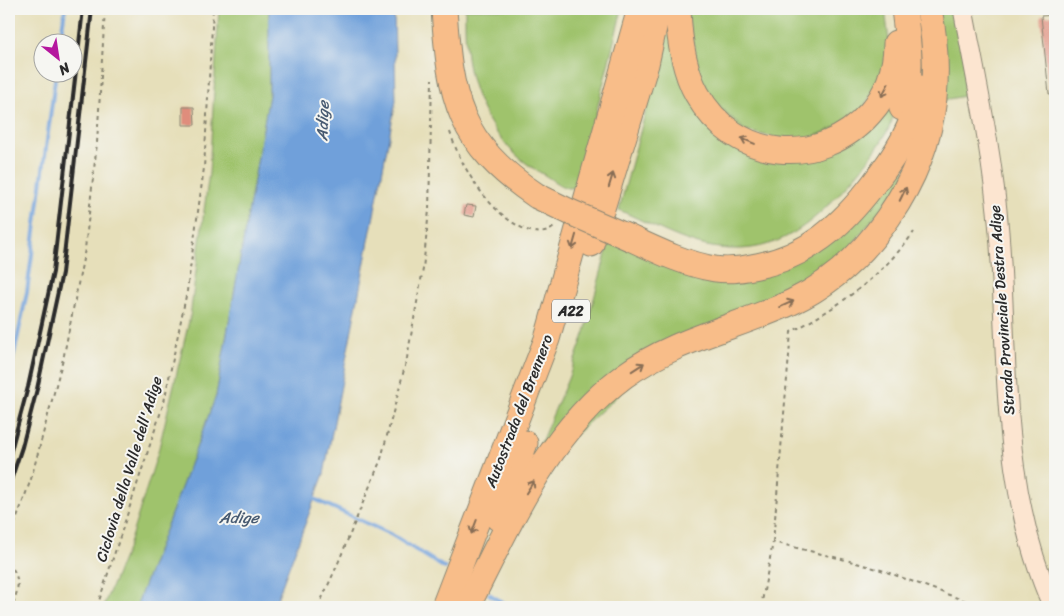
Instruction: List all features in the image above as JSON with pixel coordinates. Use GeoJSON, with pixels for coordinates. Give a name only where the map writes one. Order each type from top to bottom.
{"type":"FeatureCollection","features":[{"type":"Feature","properties":{"kind":"highway"},"geometry":{"type":"LineString","coordinates":[[444,9],[453,89],[467,125],[485,153],[503,171],[540,189],[570,212],[699,251],[740,255],[776,248],[796,239],[816,226],[835,209],[870,168],[884,148],[904,105],[909,78],[910,57],[904,9]]}},
{"type":"Feature","properties":{"kind":"highway"},"geometry":{"type":"LineString","coordinates":[[456,9],[467,87],[477,113],[493,138],[522,167],[540,189]]}},
{"type":"Feature","properties":{"kind":"highway"},"geometry":{"type":"LineString","coordinates":[[616,94],[631,9]]}},
{"type":"Feature","properties":{"kind":"highway","name":"Autostrada del Brennero"},"geometry":{"type":"LineString","coordinates":[[444,607],[547,339],[640,9]]}},
{"type":"Feature","properties":{"kind":"highway","name":"Autostrada del Brennero"},"geometry":{"type":"LineString","coordinates":[[466,607],[561,342],[646,64],[658,9]]}},
{"type":"Feature","properties":{"kind":"highway"},"geometry":{"type":"LineString","coordinates":[[678,9],[682,52],[688,75],[696,93],[713,117],[727,130],[746,141],[766,148],[796,152],[833,142],[846,135],[862,123],[875,108],[887,89],[893,74],[896,54],[896,32],[892,9]]}},
{"type":"Feature","properties":{"kind":"highway"},"geometry":{"type":"LineString","coordinates":[[633,231],[668,256],[717,269],[745,269],[771,264],[805,250],[822,238],[842,220],[872,185],[902,144],[910,127],[917,103],[923,63],[922,38],[916,9]]}},
{"type":"Feature","properties":{"kind":"highway"},"geometry":{"type":"LineString","coordinates":[[466,607],[521,500],[561,439],[593,402],[624,376],[667,350],[772,311],[805,294],[843,268],[877,233],[898,205],[924,142],[931,117],[936,75],[935,45],[930,9]]}},
{"type":"Feature","properties":{"kind":"main road","name":"Strada Provinciale Destra Adige"},"geometry":{"type":"LineString","coordinates":[[963,9],[990,149],[999,232],[1008,404],[1016,485],[1031,550],[1053,607]]}},
{"type":"Feature","properties":{"kind":"path"},"geometry":{"type":"LineString","coordinates":[[9,540],[31,479],[64,355],[85,249],[97,143],[105,10],[110,9]]}},
{"type":"Feature","properties":{"kind":"path","name":"Ciclovia della Valle dell'Adige"},"geometry":{"type":"LineString","coordinates":[[97,607],[164,402],[187,291],[204,168],[213,9]]}},
{"type":"Feature","properties":{"kind":"path"},"geometry":{"type":"LineString","coordinates":[[318,607],[381,459],[407,358],[423,269],[429,210],[432,77]]}},
{"type":"Feature","properties":{"kind":"path"},"geometry":{"type":"LineString","coordinates":[[760,607],[773,542],[791,332],[833,308],[869,281],[890,261],[914,232]]}},
{"type":"Feature","properties":{"kind":"path"},"geometry":{"type":"LineString","coordinates":[[773,542],[872,568],[982,607]]}},
{"type":"Feature","properties":{"kind":"path"},"geometry":{"type":"LineString","coordinates":[[9,562],[19,581],[18,592],[12,607]]}},
{"type":"Feature","properties":{"kind":"green space"},"geometry":{"type":"Polygon","coordinates":[[[219,9],[269,9],[269,95],[216,396],[136,607],[103,607],[128,547],[158,452],[190,317],[209,173],[219,9]]]}},
{"type":"Feature","properties":{"kind":"green space"},"geometry":{"type":"Polygon","coordinates":[[[465,9],[622,9],[597,109],[583,186],[568,188],[558,184],[516,154],[495,131],[480,104],[468,66],[465,9]]]}},
{"type":"Feature","properties":{"kind":"green space"},"geometry":{"type":"Polygon","coordinates":[[[686,9],[885,9],[889,41],[888,67],[857,118],[803,143],[740,130],[702,87],[686,9]]]}},
{"type":"Feature","properties":{"kind":"green space"},"geometry":{"type":"Polygon","coordinates":[[[934,9],[956,9],[974,94],[939,101],[934,9]]]}},
{"type":"Feature","properties":{"kind":"green space"},"geometry":{"type":"Polygon","coordinates":[[[672,14],[680,68],[771,155],[900,99],[889,128],[873,154],[840,193],[796,232],[761,246],[741,249],[719,248],[706,246],[668,233],[619,210],[672,14]]]}},
{"type":"Feature","properties":{"kind":"green space"},"geometry":{"type":"Polygon","coordinates":[[[905,151],[904,180],[831,271],[678,340],[524,482],[568,379],[585,332],[610,239],[763,273],[905,151]]]}},
{"type":"Feature","properties":{"kind":"water","name":"Adige"},"geometry":{"type":"Polygon","coordinates":[[[269,9],[394,9],[396,101],[324,474],[274,607],[136,607],[216,396],[269,95],[269,9]]]}},
{"type":"Feature","properties":{"kind":"building"},"geometry":{"type":"Polygon","coordinates":[[[1055,15],[1055,93],[1049,94],[1041,16],[1055,15]]]}},
{"type":"Feature","properties":{"kind":"building"},"geometry":{"type":"Polygon","coordinates":[[[183,107],[194,107],[195,125],[183,125],[183,107]]]}},
{"type":"Feature","properties":{"kind":"building"},"geometry":{"type":"Polygon","coordinates":[[[466,205],[476,206],[474,217],[464,215],[466,205]]]}},
{"type":"Feature","properties":{"kind":"waterway"},"geometry":{"type":"LineString","coordinates":[[62,32],[65,9]]}},
{"type":"Feature","properties":{"kind":"waterway"},"geometry":{"type":"LineString","coordinates":[[9,378],[27,292],[55,82]]}},
{"type":"Feature","properties":{"kind":"waterway"},"geometry":{"type":"LineString","coordinates":[[310,497],[392,535],[445,568]]}},
{"type":"Feature","properties":{"kind":"waterway"},"geometry":{"type":"LineString","coordinates":[[489,594],[510,607]]}},
{"type":"Feature","properties":{"kind":"railway"},"geometry":{"type":"LineString","coordinates":[[9,458],[28,387],[53,272],[83,9]]}},
{"type":"Feature","properties":{"kind":"railway"},"geometry":{"type":"LineString","coordinates":[[9,486],[22,447],[37,389],[62,273],[92,9]]}}]}
